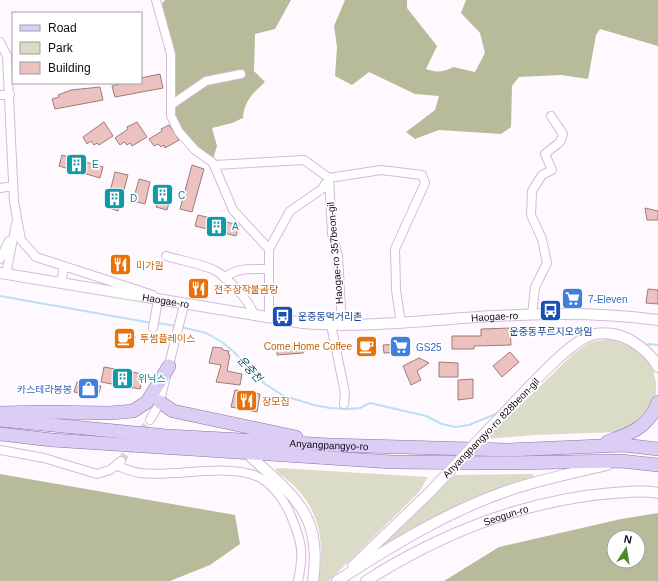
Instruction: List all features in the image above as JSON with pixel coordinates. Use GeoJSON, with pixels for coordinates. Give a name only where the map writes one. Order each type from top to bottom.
{"type":"FeatureCollection","features":[{"type":"Feature","properties":{"kind":"main road"},"geometry":{"type":"LineString","coordinates":[[0,413],[110,414],[133,411],[147,402],[169,366]]}},
{"type":"Feature","properties":{"kind":"main road"},"geometry":{"type":"LineString","coordinates":[[160,402],[173,411],[331,445]]}},
{"type":"Feature","properties":{"kind":"main road"},"geometry":{"type":"LineString","coordinates":[[595,446],[629,434],[638,429],[651,417],[658,402]]}},
{"type":"Feature","properties":{"kind":"main road","name":"Anyangpangyo-ro"},"geometry":{"type":"LineString","coordinates":[[0,420],[168,436],[331,445],[508,450],[595,446],[630,446],[658,449]]}},
{"type":"Feature","properties":{"kind":"main road","name":"Anyangpangyo-ro"},"geometry":{"type":"LineString","coordinates":[[0,434],[52,440],[248,454],[392,462],[507,463],[621,461],[658,465]]}},
{"type":"Feature","properties":{"kind":"street"},"geometry":{"type":"LineString","coordinates":[[156,0],[172,54],[171,116],[179,132],[195,150],[214,165],[233,210],[269,249]]}},
{"type":"Feature","properties":{"kind":"street"},"geometry":{"type":"LineString","coordinates":[[0,42],[7,56],[13,186],[21,240],[36,257],[184,305],[160,402],[150,420]]}},
{"type":"Feature","properties":{"kind":"street"},"geometry":{"type":"LineString","coordinates":[[171,105],[206,81],[241,74]]}},
{"type":"Feature","properties":{"kind":"street"},"geometry":{"type":"LineString","coordinates":[[0,95],[10,95]]}},
{"type":"Feature","properties":{"kind":"street"},"geometry":{"type":"LineString","coordinates":[[532,315],[535,287],[547,263],[542,239],[531,215],[532,191],[542,175],[552,170],[545,154],[560,142],[563,134],[551,116]]}},
{"type":"Feature","properties":{"kind":"street"},"geometry":{"type":"LineString","coordinates":[[214,165],[304,160],[329,178],[381,170],[422,175],[425,183],[395,249],[396,290],[401,323]]}},
{"type":"Feature","properties":{"kind":"street"},"geometry":{"type":"LineString","coordinates":[[269,318],[269,249],[290,212],[322,189],[329,178]]}},
{"type":"Feature","properties":{"kind":"street","name":"Haogae-ro 357beon-gil"},"geometry":{"type":"LineString","coordinates":[[329,178],[332,234],[338,256],[342,326]]}},
{"type":"Feature","properties":{"kind":"street"},"geometry":{"type":"LineString","coordinates":[[0,188],[13,186]]}},
{"type":"Feature","properties":{"kind":"street"},"geometry":{"type":"LineString","coordinates":[[0,258],[10,241],[17,220]]}},
{"type":"Feature","properties":{"kind":"street"},"geometry":{"type":"LineString","coordinates":[[3,273],[17,220]]}},
{"type":"Feature","properties":{"kind":"street"},"geometry":{"type":"LineString","coordinates":[[166,256],[216,270],[250,305],[254,316]]}},
{"type":"Feature","properties":{"kind":"street"},"geometry":{"type":"LineString","coordinates":[[60,283],[64,266]]}},
{"type":"Feature","properties":{"kind":"street"},"geometry":{"type":"LineString","coordinates":[[224,278],[235,271],[243,269],[269,269]]}},
{"type":"Feature","properties":{"kind":"street","name":"Haogae-ro"},"geometry":{"type":"LineString","coordinates":[[3,273],[184,305],[331,326],[532,315],[624,316],[658,320]]}},
{"type":"Feature","properties":{"kind":"street"},"geometry":{"type":"LineString","coordinates":[[153,328],[158,300]]}},
{"type":"Feature","properties":{"kind":"street"},"geometry":{"type":"LineString","coordinates":[[331,326],[346,393],[344,404]]}},
{"type":"Feature","properties":{"kind":"street","name":"Anyangpangyo-ro 828beon-gil"},"geometry":{"type":"LineString","coordinates":[[337,581],[431,491],[490,428],[570,347],[592,335],[619,334],[641,346],[655,360],[658,367]]}},
{"type":"Feature","properties":{"kind":"street"},"geometry":{"type":"LineString","coordinates":[[0,450],[44,458],[97,474],[110,470],[119,463],[139,473],[226,472],[251,474],[272,487],[285,502],[298,532],[303,553],[298,581]]}},
{"type":"Feature","properties":{"kind":"street"},"geometry":{"type":"LineString","coordinates":[[248,454],[292,496],[306,514],[312,529],[316,549],[313,581]]}},
{"type":"Feature","properties":{"kind":"street"},"geometry":{"type":"LineString","coordinates":[[337,581],[401,541],[465,508],[503,492],[536,482],[621,461]]}},
{"type":"Feature","properties":{"kind":"street","name":"Seogun-ro"},"geometry":{"type":"LineString","coordinates":[[366,581],[396,562],[461,531],[522,510],[589,495],[647,491],[658,493]]}},
{"type":"Feature","properties":{"kind":"green space"},"geometry":{"type":"Polygon","coordinates":[[[165,0],[291,0],[275,29],[255,34],[254,71],[265,82],[247,102],[243,118],[232,123],[212,128],[217,146],[212,162],[195,150],[171,116],[171,54],[159,7],[165,0]]]}},
{"type":"Feature","properties":{"kind":"green space"},"geometry":{"type":"Polygon","coordinates":[[[345,0],[407,0],[407,8],[437,46],[426,69],[433,71],[443,71],[453,67],[475,72],[485,53],[480,33],[461,13],[466,0],[658,0],[658,46],[600,29],[596,35],[588,79],[561,75],[519,77],[512,86],[511,127],[501,134],[439,130],[415,139],[406,132],[435,110],[439,96],[415,94],[369,72],[352,85],[335,76],[337,47],[334,26],[345,0]]]}},
{"type":"Feature","properties":{"kind":"green space"},"geometry":{"type":"Polygon","coordinates":[[[611,339],[625,342],[637,349],[648,361],[653,370],[656,382],[656,394],[652,407],[645,418],[619,432],[534,435],[486,439],[573,354],[590,342],[611,339]]]}},
{"type":"Feature","properties":{"kind":"green space"},"geometry":{"type":"Polygon","coordinates":[[[279,468],[428,477],[419,492],[329,581],[318,581],[321,549],[320,534],[316,520],[302,495],[275,469],[279,468]]]}},
{"type":"Feature","properties":{"kind":"green space"},"geometry":{"type":"Polygon","coordinates":[[[0,474],[235,515],[240,544],[210,565],[170,581],[0,581],[0,474]]]}},
{"type":"Feature","properties":{"kind":"green space"},"geometry":{"type":"Polygon","coordinates":[[[533,474],[534,478],[377,552],[375,550],[455,475],[533,474]]]}},
{"type":"Feature","properties":{"kind":"green space"},"geometry":{"type":"Polygon","coordinates":[[[658,513],[658,581],[444,581],[499,547],[621,519],[658,513]]]}},
{"type":"Feature","properties":{"kind":"building"},"geometry":{"type":"Polygon","coordinates":[[[160,74],[163,88],[115,97],[112,86],[119,84],[142,84],[142,78],[160,74]]]}},
{"type":"Feature","properties":{"kind":"building"},"geometry":{"type":"Polygon","coordinates":[[[100,87],[103,100],[55,109],[52,99],[59,97],[58,95],[71,90],[100,87]]]}},
{"type":"Feature","properties":{"kind":"building"},"geometry":{"type":"Polygon","coordinates":[[[104,122],[113,136],[99,145],[97,143],[94,145],[91,141],[87,144],[83,137],[104,122]]]}},
{"type":"Feature","properties":{"kind":"building"},"geometry":{"type":"Polygon","coordinates":[[[137,122],[147,137],[132,146],[130,143],[127,145],[124,142],[120,145],[115,138],[128,129],[127,127],[137,122]]]}},
{"type":"Feature","properties":{"kind":"building"},"geometry":{"type":"Polygon","coordinates":[[[169,125],[179,140],[165,148],[164,145],[161,147],[158,144],[154,146],[149,139],[162,131],[161,129],[169,125]]]}},
{"type":"Feature","properties":{"kind":"building","name":"E"},"geometry":{"type":"Polygon","coordinates":[[[62,155],[103,167],[100,178],[59,166],[62,155]]]}},
{"type":"Feature","properties":{"kind":"building"},"geometry":{"type":"Polygon","coordinates":[[[192,165],[204,169],[192,212],[180,209],[192,165]]]}},
{"type":"Feature","properties":{"kind":"building","name":"D"},"geometry":{"type":"Polygon","coordinates":[[[115,172],[128,175],[118,211],[106,207],[115,172]]]}},
{"type":"Feature","properties":{"kind":"building"},"geometry":{"type":"Polygon","coordinates":[[[139,179],[150,182],[145,204],[133,201],[139,179]]]}},
{"type":"Feature","properties":{"kind":"building"},"geometry":{"type":"Polygon","coordinates":[[[161,185],[173,188],[167,210],[156,207],[161,185]]]}},
{"type":"Feature","properties":{"kind":"building"},"geometry":{"type":"Polygon","coordinates":[[[645,208],[658,211],[658,220],[647,220],[645,208]]]}},
{"type":"Feature","properties":{"kind":"building","name":"A"},"geometry":{"type":"Polygon","coordinates":[[[198,215],[239,225],[236,236],[195,226],[198,215]]]}},
{"type":"Feature","properties":{"kind":"building"},"geometry":{"type":"Polygon","coordinates":[[[648,289],[658,290],[658,304],[646,303],[648,289]]]}},
{"type":"Feature","properties":{"kind":"building"},"geometry":{"type":"Polygon","coordinates":[[[510,328],[511,345],[474,346],[474,349],[452,349],[452,336],[481,336],[481,329],[510,328]]]}},
{"type":"Feature","properties":{"kind":"building","name":"투썸플레이스"},"geometry":{"type":"Polygon","coordinates":[[[116,333],[135,336],[134,343],[115,339],[116,333]]]}},
{"type":"Feature","properties":{"kind":"building"},"geometry":{"type":"Polygon","coordinates":[[[401,344],[402,352],[384,353],[383,345],[401,344]]]}},
{"type":"Feature","properties":{"kind":"building"},"geometry":{"type":"Polygon","coordinates":[[[303,346],[305,350],[303,353],[277,355],[277,347],[303,346]]]}},
{"type":"Feature","properties":{"kind":"building"},"geometry":{"type":"Polygon","coordinates":[[[213,347],[222,348],[223,350],[229,351],[228,354],[230,355],[227,371],[242,374],[240,385],[216,382],[221,365],[209,363],[213,347]]]}},
{"type":"Feature","properties":{"kind":"building"},"geometry":{"type":"Polygon","coordinates":[[[510,352],[519,362],[502,377],[493,366],[510,352]]]}},
{"type":"Feature","properties":{"kind":"building"},"geometry":{"type":"Polygon","coordinates":[[[419,358],[429,363],[417,371],[421,380],[411,385],[403,366],[419,358]]]}},
{"type":"Feature","properties":{"kind":"building"},"geometry":{"type":"Polygon","coordinates":[[[439,362],[458,363],[458,377],[439,377],[439,362]]]}},
{"type":"Feature","properties":{"kind":"building","name":"위닉스"},"geometry":{"type":"Polygon","coordinates":[[[104,367],[143,374],[140,389],[101,382],[104,367]]]}},
{"type":"Feature","properties":{"kind":"building"},"geometry":{"type":"Polygon","coordinates":[[[473,379],[473,398],[458,400],[458,380],[473,379]]]}},
{"type":"Feature","properties":{"kind":"building","name":"카스테라봉봉"},"geometry":{"type":"Polygon","coordinates":[[[77,382],[101,386],[98,396],[74,392],[77,382]]]}},
{"type":"Feature","properties":{"kind":"building","name":"장모집"},"geometry":{"type":"Polygon","coordinates":[[[235,390],[260,394],[257,412],[231,407],[235,390]]]}},
{"type":"Feature","properties":{"kind":"waterway","name":"운중천"},"geometry":{"type":"LineString","coordinates":[[0,296],[152,323]]}},
{"type":"Feature","properties":{"kind":"waterway","name":"운중천"},"geometry":{"type":"LineString","coordinates":[[157,323],[176,326]]}},
{"type":"Feature","properties":{"kind":"waterway","name":"운중천"},"geometry":{"type":"LineString","coordinates":[[181,327],[206,333],[222,342],[234,352],[265,384],[284,396],[314,405],[348,409],[360,408],[370,403],[426,416],[442,424],[455,427],[469,425],[498,413]]}},
{"type":"Feature","properties":{"kind":"waterway","name":"운중천"},"geometry":{"type":"LineString","coordinates":[[648,344],[658,345]]}},
{"type":"Feature","properties":{"kind":"tunnel"},"geometry":{"type":"LineString","coordinates":[[121,461],[150,420]]}},
{"type":"Feature","properties":{"kind":"place","name":"E"},"geometry":{"type":"Point","coordinates":[76,164]}},
{"type":"Feature","properties":{"kind":"place","name":"C"},"geometry":{"type":"Point","coordinates":[162,195]}},
{"type":"Feature","properties":{"kind":"place","name":"D"},"geometry":{"type":"Point","coordinates":[115,198]}},
{"type":"Feature","properties":{"kind":"place","name":"A"},"geometry":{"type":"Point","coordinates":[217,226]}},
{"type":"Feature","properties":{"kind":"place","name":"미가원"},"geometry":{"type":"Point","coordinates":[121,265]}},
{"type":"Feature","properties":{"kind":"place","name":"전주장작불곰탕"},"geometry":{"type":"Point","coordinates":[199,289]}},
{"type":"Feature","properties":{"kind":"place","name":"7-Eleven"},"geometry":{"type":"Point","coordinates":[573,299]}},
{"type":"Feature","properties":{"kind":"place","name":"운중동푸르지오하임"},"geometry":{"type":"Point","coordinates":[551,311]}},
{"type":"Feature","properties":{"kind":"place","name":"운중동먹거리촌"},"geometry":{"type":"Point","coordinates":[283,316]}},
{"type":"Feature","properties":{"kind":"place","name":"투썸플레이스"},"geometry":{"type":"Point","coordinates":[125,338]}},
{"type":"Feature","properties":{"kind":"place","name":"Come Home Coffee"},"geometry":{"type":"Point","coordinates":[367,346]}},
{"type":"Feature","properties":{"kind":"place","name":"GS25"},"geometry":{"type":"Point","coordinates":[401,347]}},
{"type":"Feature","properties":{"kind":"place","name":"위닉스"},"geometry":{"type":"Point","coordinates":[122,378]}},
{"type":"Feature","properties":{"kind":"place","name":"카스테라봉봉"},"geometry":{"type":"Point","coordinates":[88,389]}},
{"type":"Feature","properties":{"kind":"place","name":"장모집"},"geometry":{"type":"Point","coordinates":[246,401]}}]}
